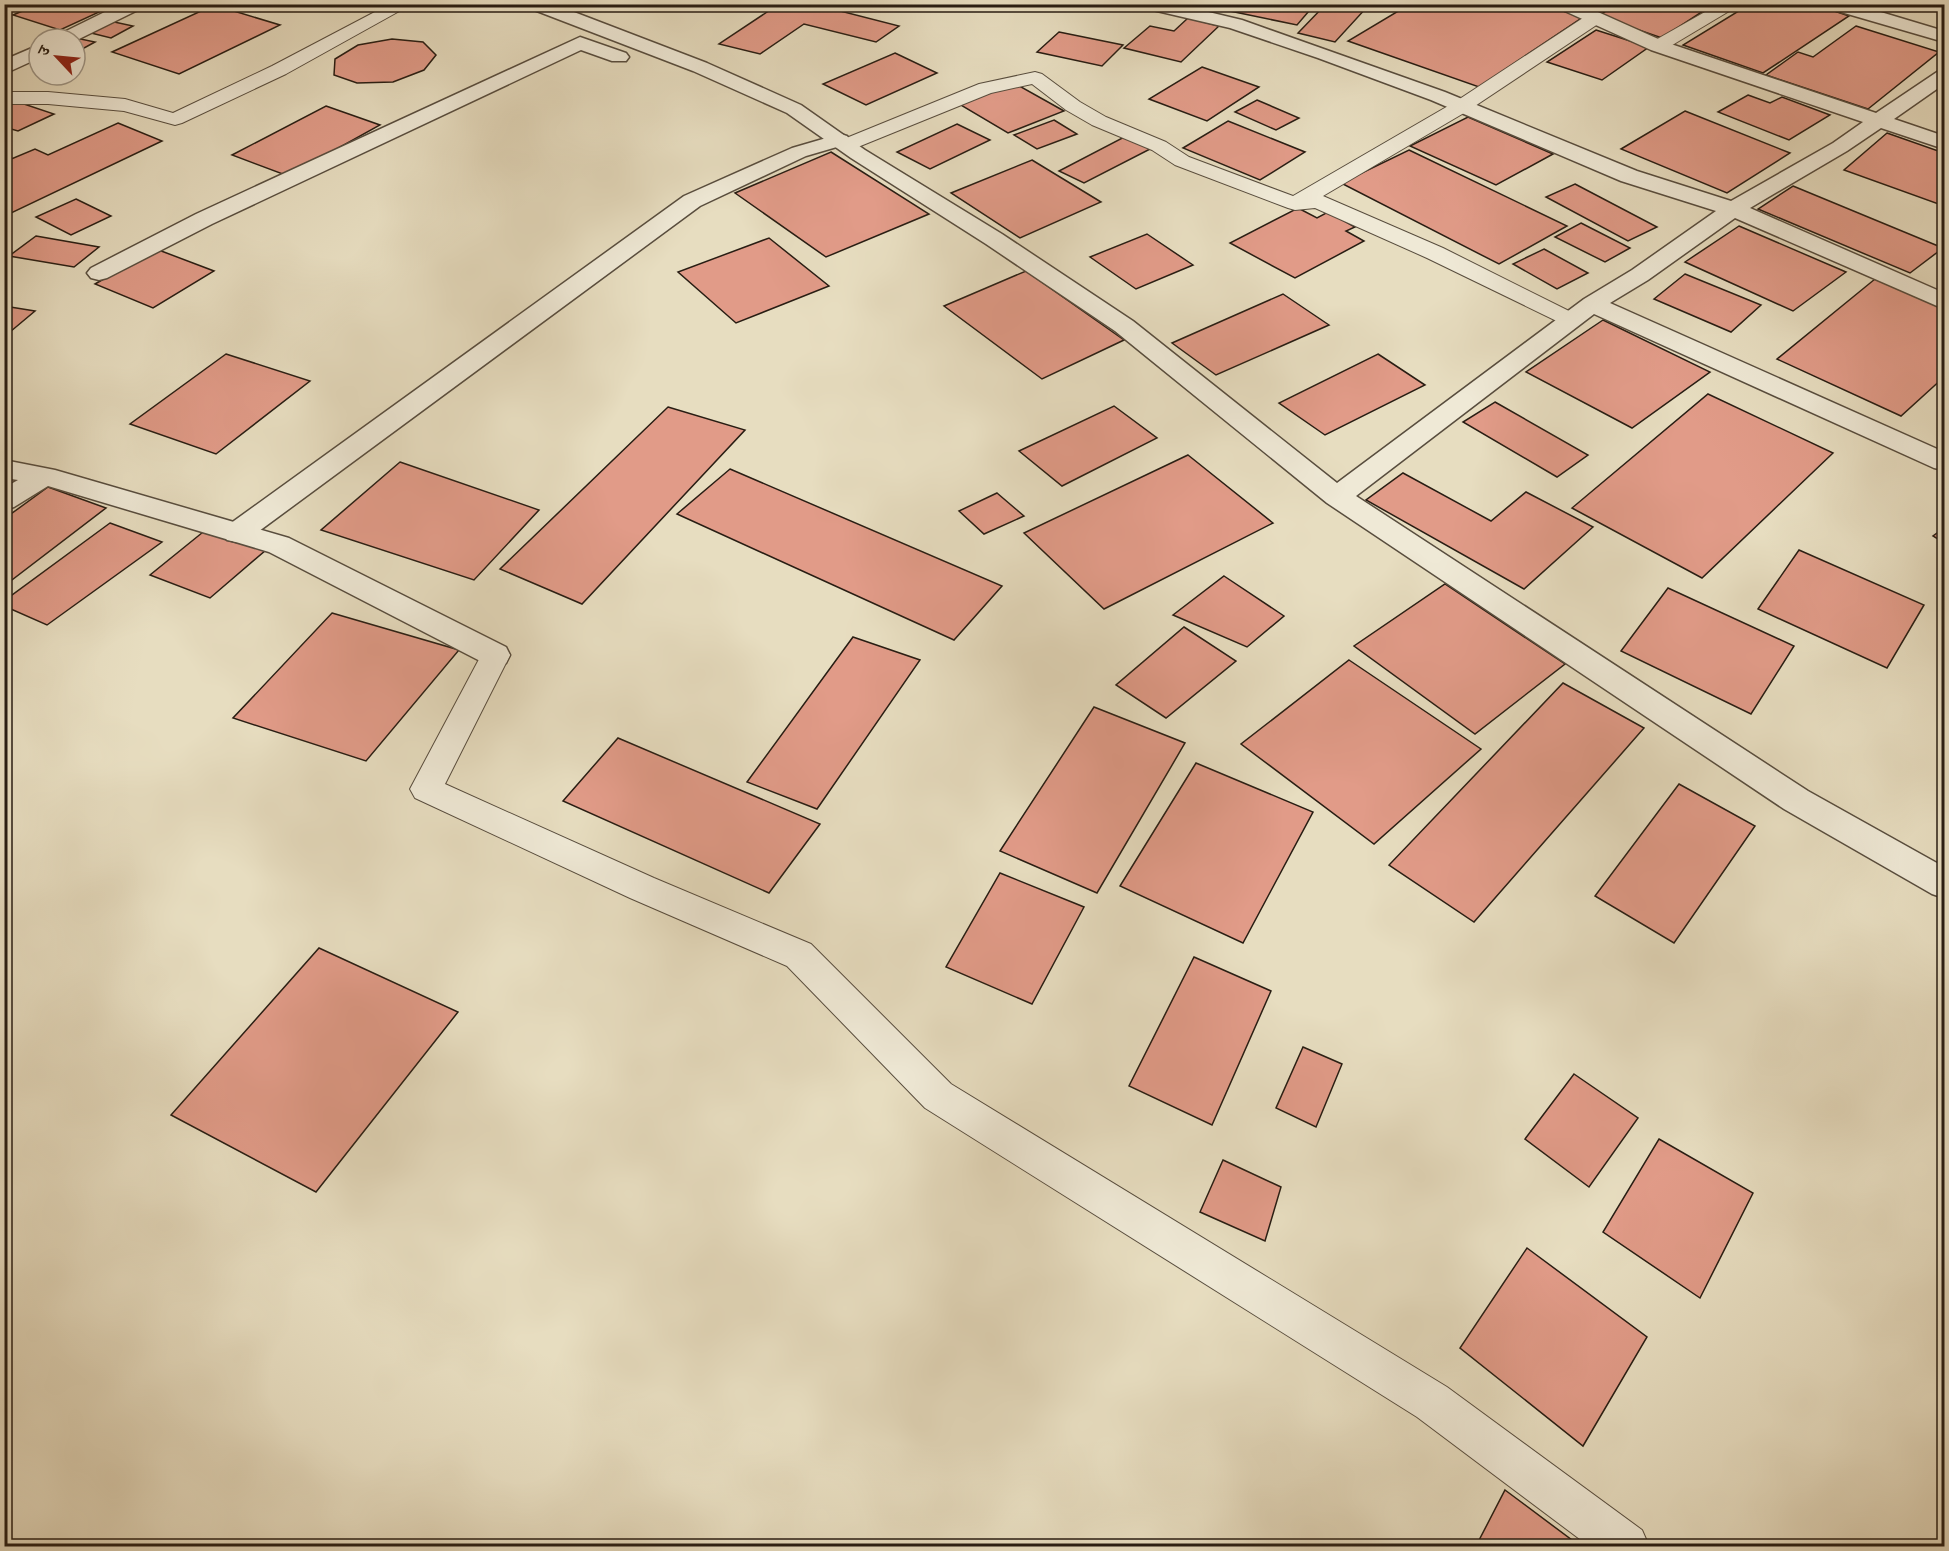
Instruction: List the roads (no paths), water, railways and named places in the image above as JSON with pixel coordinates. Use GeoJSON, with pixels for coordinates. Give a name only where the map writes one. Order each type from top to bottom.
{"type":"FeatureCollection","features":[{"type":"Feature","properties":{"kind":"street"},"geometry":{"type":"LineString","coordinates":[[87,28],[136,4]]}},
{"type":"Feature","properties":{"kind":"street"},"geometry":{"type":"LineString","coordinates":[[536,4],[617,34],[794,109],[1124,326],[1220,401],[1336,497],[1796,800],[1944,884]]}},
{"type":"Feature","properties":{"kind":"street"},"geometry":{"type":"LineString","coordinates":[[1150,4],[1236,24],[1325,54],[1462,106],[1629,176],[1733,209],[1944,302]]}},
{"type":"Feature","properties":{"kind":"street"},"geometry":{"type":"LineString","coordinates":[[1564,4],[1658,46],[1944,143]]}},
{"type":"Feature","properties":{"kind":"street"},"geometry":{"type":"LineString","coordinates":[[1833,4],[1944,37]]}},
{"type":"Feature","properties":{"kind":"street"},"geometry":{"type":"LineString","coordinates":[[99,273],[204,219],[580,43],[704,86],[742,86]]}},
{"type":"Feature","properties":{"kind":"street"},"geometry":{"type":"LineString","coordinates":[[4,68],[27,57]]}},
{"type":"Feature","properties":{"kind":"street"},"geometry":{"type":"LineString","coordinates":[[1336,497],[1592,304],[1640,275],[1733,209],[1840,147],[1877,119],[1944,76]]}},
{"type":"Feature","properties":{"kind":"street"},"geometry":{"type":"LineString","coordinates":[[237,533],[692,201],[799,152],[843,142]]}},
{"type":"Feature","properties":{"kind":"street"},"geometry":{"type":"LineString","coordinates":[[1592,304],[1944,462]]}},
{"type":"Feature","properties":{"kind":"street"},"geometry":{"type":"LineString","coordinates":[[4,469],[45,476],[279,544],[495,655]]}},
{"type":"Feature","properties":{"kind":"street"},"geometry":{"type":"LineString","coordinates":[[4,501],[45,476]]}},
{"type":"Feature","properties":{"kind":"lane"},"geometry":{"type":"LineString","coordinates":[[4,98],[48,98],[125,105],[175,119],[279,70],[404,4]]}},
{"type":"Feature","properties":{"kind":"lane"},"geometry":{"type":"LineString","coordinates":[[1658,46],[1733,4]]}},
{"type":"Feature","properties":{"kind":"lane"},"geometry":{"type":"LineString","coordinates":[[1295,204],[1462,106],[1595,18]]}},
{"type":"Feature","properties":{"kind":"lane"},"geometry":{"type":"LineString","coordinates":[[843,142],[986,88],[1035,78],[1073,106],[1099,121],[1159,146],[1182,161],[1295,204],[1317,201],[1435,253],[1569,320]]}},
{"type":"Feature","properties":{"kind":"lane"},"geometry":{"type":"LineString","coordinates":[[495,655],[426,789],[642,888],[799,955],[938,1096],[1432,1402],[1626,1546]]}}]}
